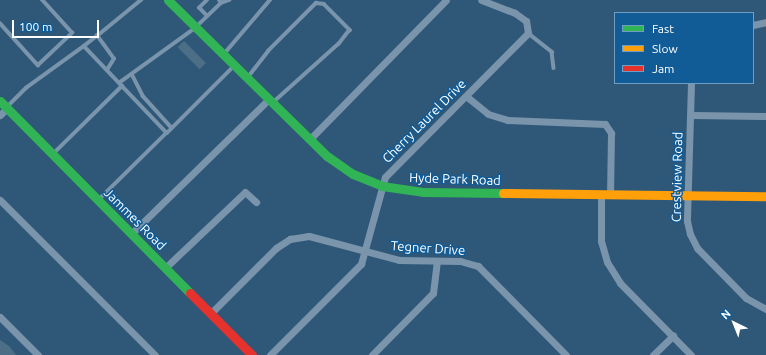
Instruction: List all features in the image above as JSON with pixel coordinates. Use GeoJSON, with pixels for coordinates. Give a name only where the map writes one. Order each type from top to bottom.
{"type":"FeatureCollection","features":[{"type":"Feature","properties":{"kind":"street","name":"Hyde Park Road"},"geometry":{"type":"LineString","coordinates":[[168,0],[310,139],[339,165],[382,186],[423,192],[766,196]]}},
{"type":"Feature","properties":{"kind":"street"},"geometry":{"type":"LineString","coordinates":[[310,139],[446,0]]}},
{"type":"Feature","properties":{"kind":"street"},"geometry":{"type":"LineString","coordinates":[[481,0],[515,14],[529,30]]}},
{"type":"Feature","properties":{"kind":"street"},"geometry":{"type":"LineString","coordinates":[[754,25],[766,22]]}},
{"type":"Feature","properties":{"kind":"street","name":"Cherry Laurel Drive"},"geometry":{"type":"LineString","coordinates":[[270,355],[357,269],[364,251],[385,177],[529,30]]}},
{"type":"Feature","properties":{"kind":"street","name":"Crestview Road"},"geometry":{"type":"LineString","coordinates":[[692,84],[688,228],[697,248],[746,298],[766,309]]}},
{"type":"Feature","properties":{"kind":"street"},"geometry":{"type":"LineString","coordinates":[[466,96],[488,114],[508,120],[604,124],[611,133],[601,241],[607,262],[620,283],[691,355]]}},
{"type":"Feature","properties":{"kind":"street","name":"Jammes Road"},"geometry":{"type":"LineString","coordinates":[[0,101],[3,112],[52,155],[252,355]]}},
{"type":"Feature","properties":{"kind":"street"},"geometry":{"type":"LineString","coordinates":[[131,234],[271,101]]}},
{"type":"Feature","properties":{"kind":"street"},"geometry":{"type":"LineString","coordinates":[[690,115],[766,116]]}},
{"type":"Feature","properties":{"kind":"street"},"geometry":{"type":"LineString","coordinates":[[165,268],[245,192],[256,202]]}},
{"type":"Feature","properties":{"kind":"street"},"geometry":{"type":"LineString","coordinates":[[0,200],[155,355]]}},
{"type":"Feature","properties":{"kind":"street","name":"Tegner Drive"},"geometry":{"type":"LineString","coordinates":[[211,313],[290,239],[318,237],[399,260],[469,262],[483,270],[566,355]]}},
{"type":"Feature","properties":{"kind":"street"},"geometry":{"type":"LineString","coordinates":[[372,355],[433,293],[437,261]]}},
{"type":"Feature","properties":{"kind":"street"},"geometry":{"type":"LineString","coordinates":[[0,317],[38,355]]}},
{"type":"Feature","properties":{"kind":"street"},"geometry":{"type":"LineString","coordinates":[[654,355],[672,336]]}},
{"type":"Feature","properties":{"kind":"lane"},"geometry":{"type":"LineString","coordinates":[[0,24],[38,65],[72,33],[42,0]]}},
{"type":"Feature","properties":{"kind":"lane"},"geometry":{"type":"LineString","coordinates":[[3,112],[26,88],[84,46],[141,0]]}},
{"type":"Feature","properties":{"kind":"lane"},"geometry":{"type":"LineString","coordinates":[[207,16],[199,8],[208,0]]}},
{"type":"Feature","properties":{"kind":"lane"},"geometry":{"type":"LineString","coordinates":[[52,155],[132,74],[195,28],[220,1],[229,0]]}},
{"type":"Feature","properties":{"kind":"lane"},"geometry":{"type":"LineString","coordinates":[[223,55],[270,0]]}},
{"type":"Feature","properties":{"kind":"lane"},"geometry":{"type":"LineString","coordinates":[[247,78],[268,51],[316,3],[324,4],[350,30],[339,44],[271,101]]}},
{"type":"Feature","properties":{"kind":"lane"},"geometry":{"type":"LineString","coordinates":[[529,30],[552,52],[554,68]]}},
{"type":"Feature","properties":{"kind":"lane"},"geometry":{"type":"LineString","coordinates":[[97,36],[114,59],[107,70]]}},
{"type":"Feature","properties":{"kind":"lane"},"geometry":{"type":"LineString","coordinates":[[84,46],[167,133]]}},
{"type":"Feature","properties":{"kind":"lane"},"geometry":{"type":"LineString","coordinates":[[98,201],[235,66]]}},
{"type":"Feature","properties":{"kind":"lane"},"geometry":{"type":"LineString","coordinates":[[132,74],[143,96],[172,127]]}},
{"type":"Feature","properties":{"kind":"building"},"geometry":{"type":"Polygon","coordinates":[[[184,41],[206,63],[200,69],[178,47],[184,41]]]}},
{"type":"Feature","properties":{"kind":"building"},"geometry":{"type":"Polygon","coordinates":[[[0,340],[9,346],[16,355],[0,355],[0,340]]]}},
{"type":"Feature","properties":{"kind":"traffic: fast"},"geometry":{"type":"LineString","coordinates":[[168,0],[327,156],[353,174],[382,186],[423,192],[503,193]]}},
{"type":"Feature","properties":{"kind":"traffic: fast"},"geometry":{"type":"LineString","coordinates":[[0,101],[190,293]]}},
{"type":"Feature","properties":{"kind":"traffic: slow"},"geometry":{"type":"LineString","coordinates":[[503,193],[766,196]]}},
{"type":"Feature","properties":{"kind":"traffic: jam"},"geometry":{"type":"LineString","coordinates":[[190,293],[252,355]]}}]}
